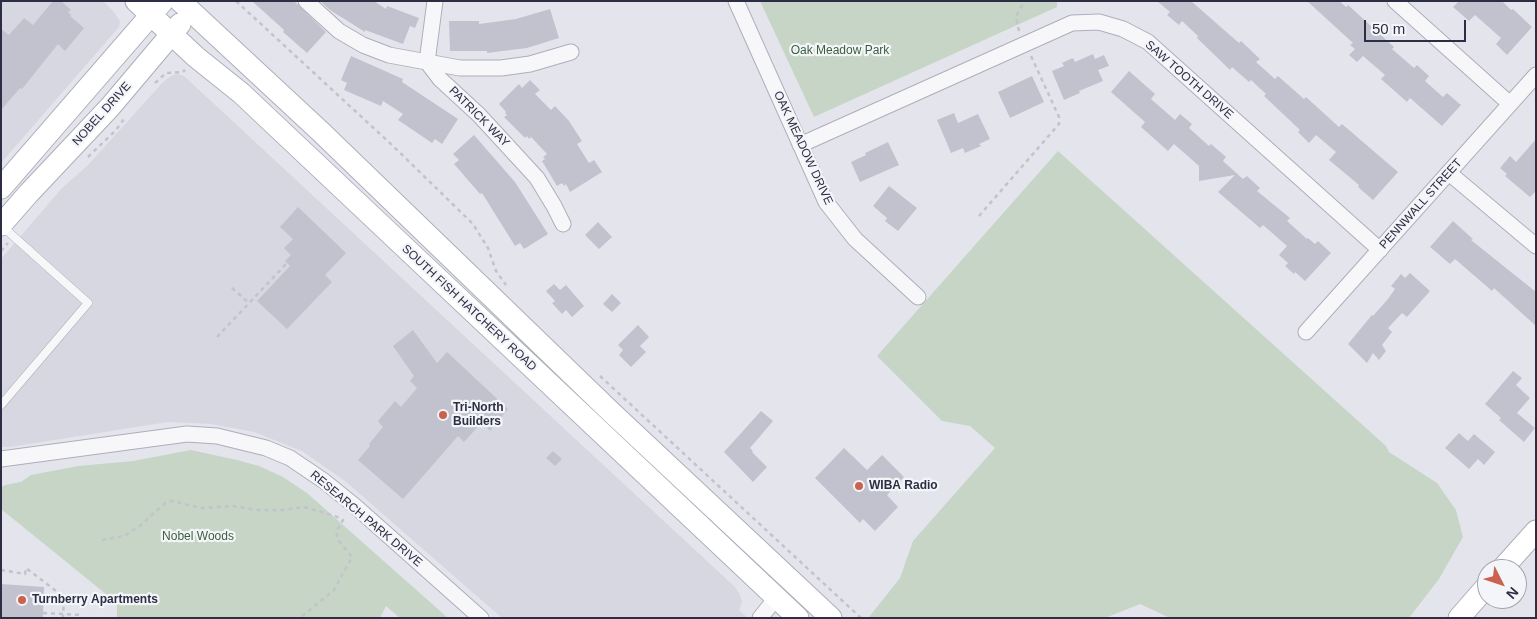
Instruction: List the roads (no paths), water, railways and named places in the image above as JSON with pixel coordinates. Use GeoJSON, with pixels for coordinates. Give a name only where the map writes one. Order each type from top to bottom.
{"type":"FeatureCollection","features":[{"type":"Feature","properties":{"kind":"main road","name":"NOBEL DRIVE"},"geometry":{"type":"LineString","coordinates":[[1,225],[110,107],[172,34],[191,5]]}},
{"type":"Feature","properties":{"kind":"main road","name":"SOUTH FISH HATCHERY ROAD"},"geometry":{"type":"LineString","coordinates":[[191,5],[611,412],[831,618]]}},
{"type":"Feature","properties":{"kind":"main road","name":"SOUTH FISH HATCHERY ROAD"},"geometry":{"type":"LineString","coordinates":[[150,6],[172,34],[196,57],[241,93],[798,618]]}},
{"type":"Feature","properties":{"kind":"main road"},"geometry":{"type":"LineString","coordinates":[[1,188],[150,6]]}},
{"type":"Feature","properties":{"kind":"main road"},"geometry":{"type":"LineString","coordinates":[[1511,559],[1536,531]]}},
{"type":"Feature","properties":{"kind":"main road"},"geometry":{"type":"LineString","coordinates":[[1459,618],[1477,597]]}},
{"type":"Feature","properties":{"kind":"street"},"geometry":{"type":"LineString","coordinates":[[306,1],[339,30],[363,45],[389,55],[460,68],[501,68],[530,64],[571,52]]}},
{"type":"Feature","properties":{"kind":"street"},"geometry":{"type":"LineString","coordinates":[[427,62],[435,1]]}},
{"type":"Feature","properties":{"kind":"street","name":"OAK MEADOW DRIVE"},"geometry":{"type":"LineString","coordinates":[[736,1],[826,202],[855,239],[918,297]]}},
{"type":"Feature","properties":{"kind":"street"},"geometry":{"type":"LineString","coordinates":[[1395,1],[1510,104]]}},
{"type":"Feature","properties":{"kind":"street","name":"SAW TOOTH DRIVE"},"geometry":{"type":"LineString","coordinates":[[800,145],[1072,23],[1099,22],[1124,29],[1148,42],[1380,250]]}},
{"type":"Feature","properties":{"kind":"street","name":"PATRICK WAY"},"geometry":{"type":"LineString","coordinates":[[427,62],[440,79],[479,115],[537,178],[563,224]]}},
{"type":"Feature","properties":{"kind":"street","name":"PENNWALL STREET"},"geometry":{"type":"LineString","coordinates":[[1306,332],[1536,75]]}},
{"type":"Feature","properties":{"kind":"street"},"geometry":{"type":"LineString","coordinates":[[1449,173],[1536,246]]}},
{"type":"Feature","properties":{"kind":"street","name":"RESEARCH PARK DRIVE"},"geometry":{"type":"LineString","coordinates":[[1,459],[188,434],[217,436],[266,448],[290,458],[304,467],[355,506],[481,618]]}},
{"type":"Feature","properties":{"kind":"street"},"geometry":{"type":"LineString","coordinates":[[760,618],[776,598]]}},
{"type":"Feature","properties":{"kind":"lane"},"geometry":{"type":"LineString","coordinates":[[1,225],[88,303],[1,405]]}},
{"type":"Feature","properties":{"kind":"place","name":"Tri-North Builders"},"geometry":{"type":"Point","coordinates":[443,415]}},
{"type":"Feature","properties":{"kind":"place","name":"WIBA Radio"},"geometry":{"type":"Point","coordinates":[859,486]}},
{"type":"Feature","properties":{"kind":"place","name":"Turnberry Apartments"},"geometry":{"type":"Point","coordinates":[22,600]}},
{"type":"Feature","properties":{"kind":"park label","name":"Oak Meadow Park"},"geometry":{"type":"Point","coordinates":[840,51]}},
{"type":"Feature","properties":{"kind":"park label","name":"Nobel Woods"},"geometry":{"type":"Point","coordinates":[198,537]}}]}
